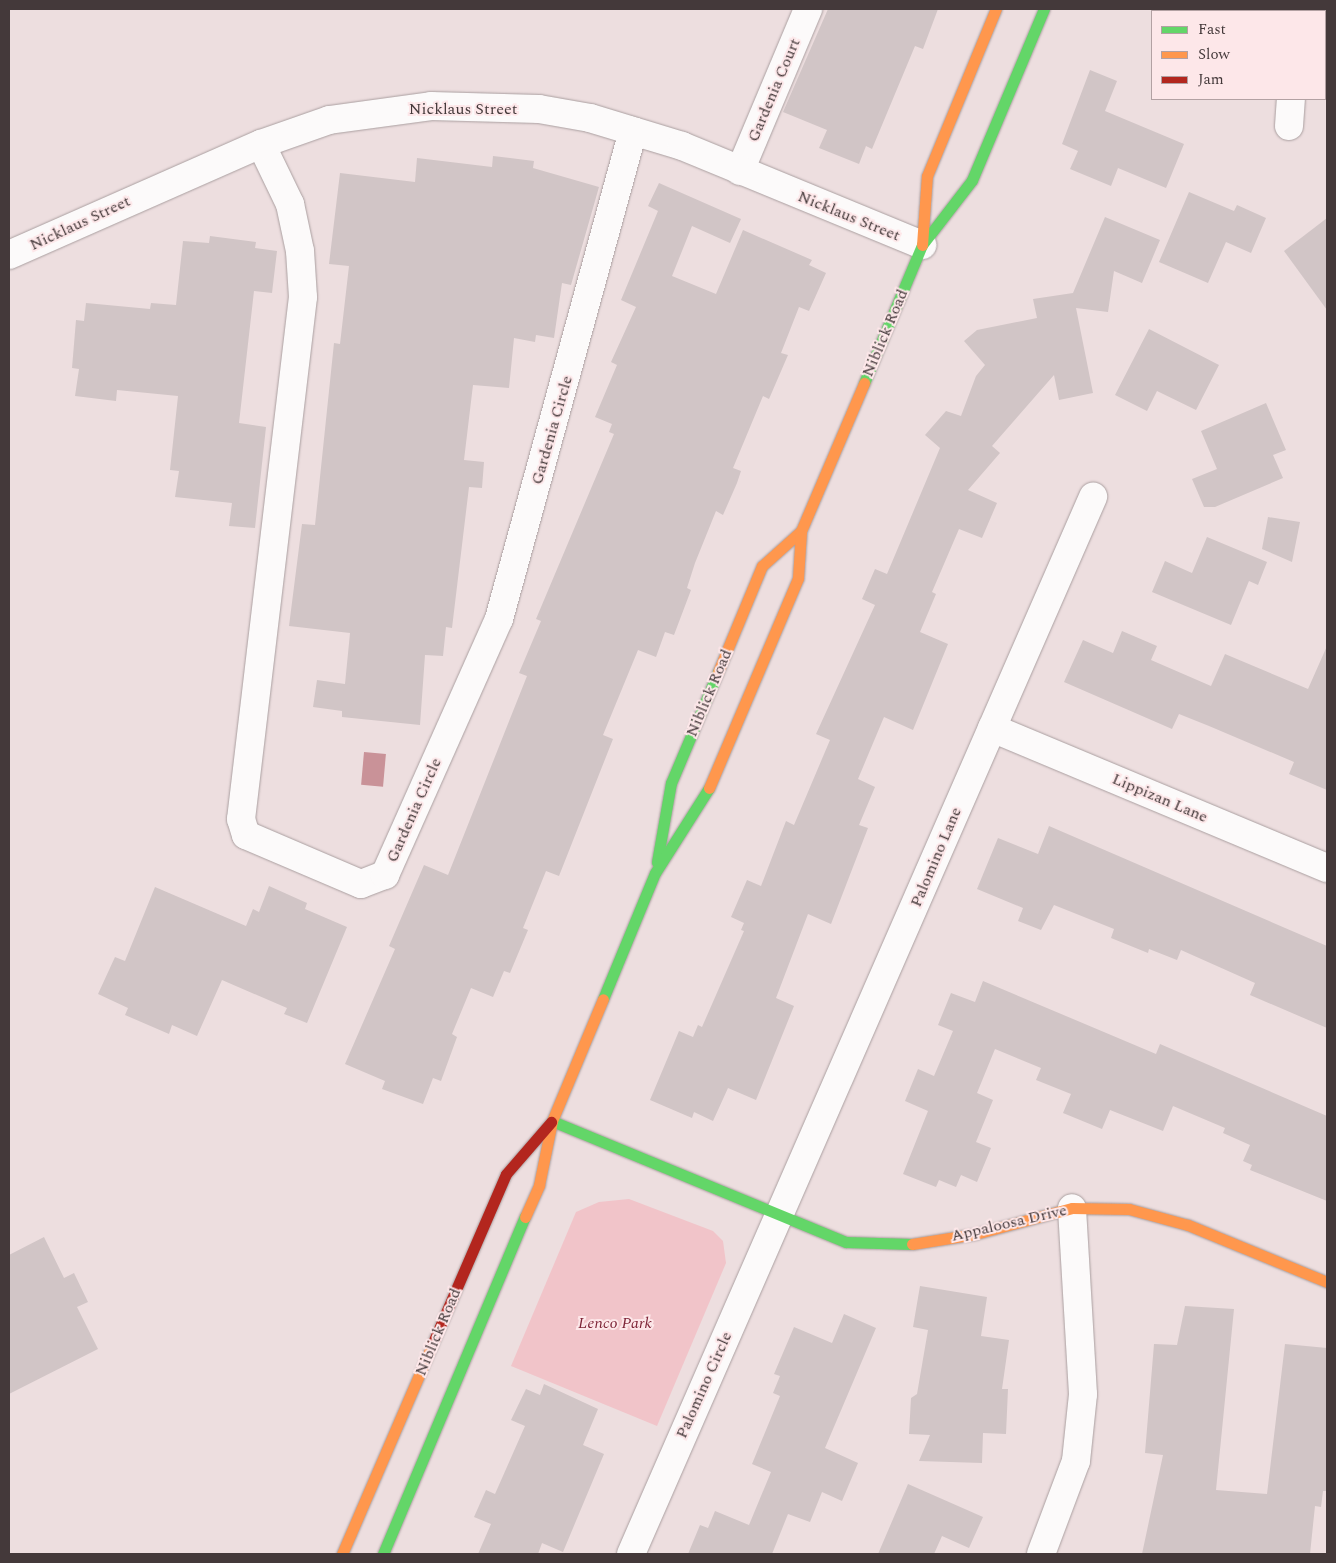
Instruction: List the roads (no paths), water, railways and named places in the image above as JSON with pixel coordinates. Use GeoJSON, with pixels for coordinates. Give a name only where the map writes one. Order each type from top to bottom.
{"type":"FeatureCollection","features":[{"type":"Feature","properties":{"kind":"main road","name":"Niblick Road"},"geometry":{"type":"LineString","coordinates":[[922,245],[927,176],[996,9]]}},
{"type":"Feature","properties":{"kind":"main road","name":"Niblick Road"},"geometry":{"type":"LineString","coordinates":[[383,1554],[539,1185],[552,1121],[655,873],[705,798],[798,578],[801,531],[922,245],[972,180],[1044,9]]}},
{"type":"Feature","properties":{"kind":"main road","name":"Niblick Road"},"geometry":{"type":"LineString","coordinates":[[655,873],[672,783],[762,566],[801,531]]}},
{"type":"Feature","properties":{"kind":"main road","name":"Niblick Road"},"geometry":{"type":"LineString","coordinates":[[342,1554],[506,1174],[552,1121]]}},
{"type":"Feature","properties":{"kind":"main road","name":"Appaloosa Drive"},"geometry":{"type":"LineString","coordinates":[[552,1121],[780,1218],[846,1242],[912,1244],[975,1234],[1072,1208],[1129,1209],[1188,1225],[1327,1282]]}},
{"type":"Feature","properties":{"kind":"street","name":"Gardenia Court"},"geometry":{"type":"LineString","coordinates":[[740,171],[808,9]]}},
{"type":"Feature","properties":{"kind":"street"},"geometry":{"type":"LineString","coordinates":[[1289,126],[1291,100]]}},
{"type":"Feature","properties":{"kind":"street","name":"Nicklaus Street"},"geometry":{"type":"LineString","coordinates":[[9,255],[261,144],[329,120],[431,106],[539,109],[633,131],[740,171],[922,245]]}},
{"type":"Feature","properties":{"kind":"street","name":"Gardenia Circle"},"geometry":{"type":"LineString","coordinates":[[261,144],[290,204],[300,251],[303,297],[241,819],[246,835],[361,884],[385,875],[499,619],[633,131]]}},
{"type":"Feature","properties":{"kind":"street","name":"Palomino Lane"},"geometry":{"type":"LineString","coordinates":[[780,1218],[1093,497]]}},
{"type":"Feature","properties":{"kind":"street","name":"Lippizan Lane"},"geometry":{"type":"LineString","coordinates":[[992,728],[1327,868]]}},
{"type":"Feature","properties":{"kind":"street"},"geometry":{"type":"LineString","coordinates":[[1042,1554],[1076,1460],[1083,1394],[1072,1208]]}},
{"type":"Feature","properties":{"kind":"street","name":"Palomino Circle"},"geometry":{"type":"LineString","coordinates":[[632,1554],[780,1218]]}},
{"type":"Feature","properties":{"kind":"park label","name":"Lenco Park"},"geometry":{"type":"Point","coordinates":[615,1323]}}]}
